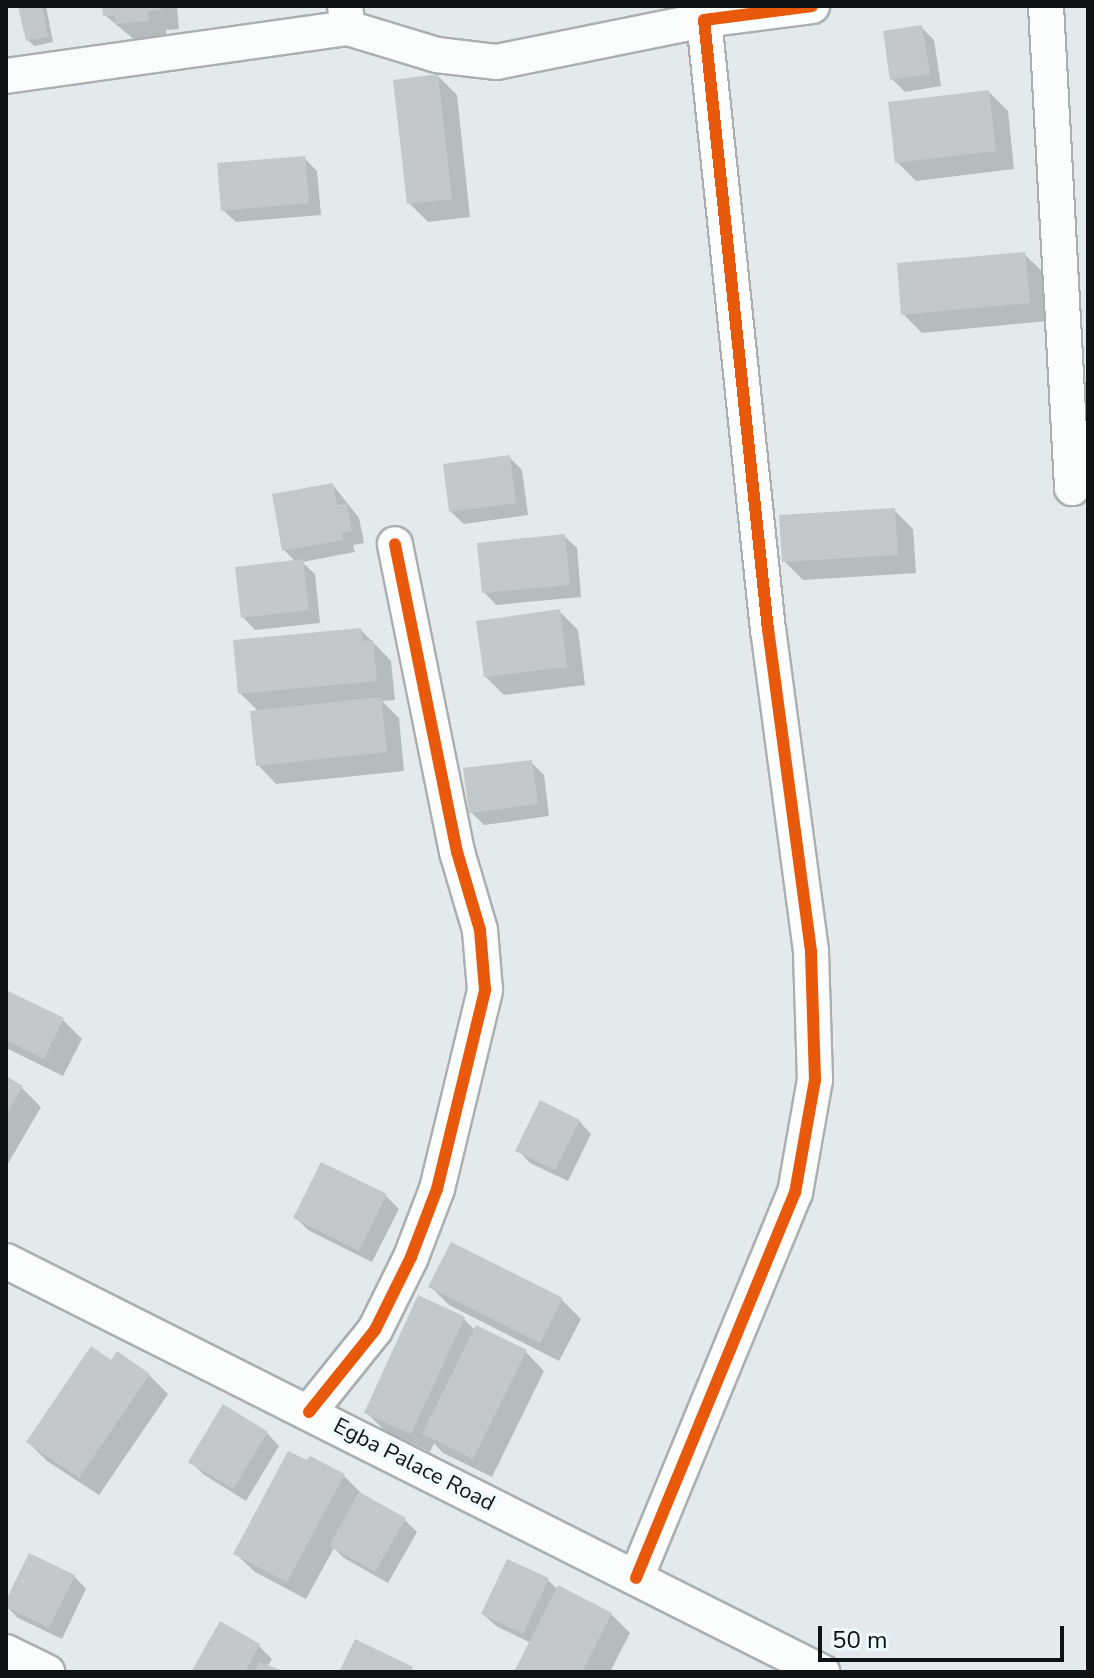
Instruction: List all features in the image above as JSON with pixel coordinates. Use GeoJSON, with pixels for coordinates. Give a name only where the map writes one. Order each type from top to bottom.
{"type":"FeatureCollection","features":[{"type":"Feature","properties":{"kind":"street"},"geometry":{"type":"LineString","coordinates":[[6,76],[346,17],[437,55],[496,62],[704,20],[812,6]]}},
{"type":"Feature","properties":{"kind":"street"},"geometry":{"type":"LineString","coordinates":[[1046,6],[1072,488]]}},
{"type":"Feature","properties":{"kind":"street"},"geometry":{"type":"LineString","coordinates":[[636,1578],[795,1193],[815,1080],[811,951],[768,630],[704,20]]}},
{"type":"Feature","properties":{"kind":"street"},"geometry":{"type":"LineString","coordinates":[[309,1412],[375,1330],[411,1257],[437,1189],[485,990],[480,930],[457,852],[395,544]]}},
{"type":"Feature","properties":{"kind":"street","name":"Egba Palace Road"},"geometry":{"type":"LineString","coordinates":[[6,1261],[822,1672]]}},
{"type":"Feature","properties":{"kind":"street"},"geometry":{"type":"LineString","coordinates":[[6,1652],[47,1672]]}},
{"type":"Feature","properties":{"kind":"building"},"geometry":{"type":"Polygon","coordinates":[[[18,6],[42,6],[48,37],[26,41],[18,6]]]}},
{"type":"Feature","properties":{"kind":"building"},"geometry":{"type":"Polygon","coordinates":[[[102,6],[161,6],[161,10],[148,11],[149,21],[116,24],[115,15],[103,16],[102,6]]]}},
{"type":"Feature","properties":{"kind":"building"},"geometry":{"type":"Polygon","coordinates":[[[922,25],[930,74],[890,80],[883,31],[922,25]]]}},
{"type":"Feature","properties":{"kind":"building"},"geometry":{"type":"Polygon","coordinates":[[[438,74],[452,199],[407,204],[393,80],[438,74]]]}},
{"type":"Feature","properties":{"kind":"building"},"geometry":{"type":"Polygon","coordinates":[[[989,90],[996,151],[895,163],[888,102],[989,90]]]}},
{"type":"Feature","properties":{"kind":"building"},"geometry":{"type":"Polygon","coordinates":[[[305,156],[309,203],[221,211],[217,163],[305,156]]]}},
{"type":"Feature","properties":{"kind":"building"},"geometry":{"type":"Polygon","coordinates":[[[1025,252],[1030,303],[901,315],[897,263],[1025,252]]]}},
{"type":"Feature","properties":{"kind":"building"},"geometry":{"type":"Polygon","coordinates":[[[510,455],[516,503],[449,512],[443,464],[510,455]]]}},
{"type":"Feature","properties":{"kind":"building"},"geometry":{"type":"Polygon","coordinates":[[[333,483],[337,505],[347,503],[352,531],[342,533],[343,540],[282,551],[272,494],[333,483]]]}},
{"type":"Feature","properties":{"kind":"building"},"geometry":{"type":"Polygon","coordinates":[[[895,508],[898,555],[782,562],[779,515],[895,508]]]}},
{"type":"Feature","properties":{"kind":"building"},"geometry":{"type":"Polygon","coordinates":[[[565,534],[570,585],[482,593],[477,543],[565,534]]]}},
{"type":"Feature","properties":{"kind":"building"},"geometry":{"type":"Polygon","coordinates":[[[303,559],[309,610],[241,618],[235,567],[303,559]]]}},
{"type":"Feature","properties":{"kind":"building"},"geometry":{"type":"Polygon","coordinates":[[[560,609],[567,667],[484,677],[476,621],[560,609]]]}},
{"type":"Feature","properties":{"kind":"building"},"geometry":{"type":"Polygon","coordinates":[[[361,628],[363,641],[373,640],[377,681],[238,694],[233,640],[361,628]]]}},
{"type":"Feature","properties":{"kind":"building"},"geometry":{"type":"Polygon","coordinates":[[[381,697],[387,752],[256,766],[250,711],[381,697]]]}},
{"type":"Feature","properties":{"kind":"building"},"geometry":{"type":"Polygon","coordinates":[[[532,760],[538,804],[469,813],[463,768],[532,760]]]}},
{"type":"Feature","properties":{"kind":"building"},"geometry":{"type":"Polygon","coordinates":[[[6,990],[64,1018],[44,1059],[6,1040],[6,990]]]}},
{"type":"Feature","properties":{"kind":"building"},"geometry":{"type":"Polygon","coordinates":[[[6,1076],[23,1086],[6,1116],[6,1076]]]}},
{"type":"Feature","properties":{"kind":"building"},"geometry":{"type":"Polygon","coordinates":[[[540,1100],[580,1120],[555,1170],[515,1151],[540,1100]]]}},
{"type":"Feature","properties":{"kind":"building"},"geometry":{"type":"Polygon","coordinates":[[[321,1162],[387,1194],[359,1251],[293,1218],[321,1162]]]}},
{"type":"Feature","properties":{"kind":"building"},"geometry":{"type":"Polygon","coordinates":[[[451,1242],[563,1298],[540,1343],[428,1287],[451,1242]]]}},
{"type":"Feature","properties":{"kind":"building"},"geometry":{"type":"Polygon","coordinates":[[[418,1295],[465,1317],[411,1434],[364,1413],[418,1295]]]}},
{"type":"Feature","properties":{"kind":"building"},"geometry":{"type":"Polygon","coordinates":[[[476,1325],[527,1350],[473,1459],[422,1434],[476,1325]]]}},
{"type":"Feature","properties":{"kind":"building"},"geometry":{"type":"Polygon","coordinates":[[[91,1346],[111,1360],[117,1351],[150,1374],[79,1478],[26,1442],[91,1346]]]}},
{"type":"Feature","properties":{"kind":"building"},"geometry":{"type":"Polygon","coordinates":[[[223,1404],[268,1432],[233,1489],[188,1462],[223,1404]]]}},
{"type":"Feature","properties":{"kind":"building"},"geometry":{"type":"Polygon","coordinates":[[[288,1451],[307,1460],[310,1456],[345,1474],[287,1582],[233,1554],[288,1451]]]}},
{"type":"Feature","properties":{"kind":"building"},"geometry":{"type":"Polygon","coordinates":[[[359,1492],[406,1518],[375,1572],[329,1546],[359,1492]]]}},
{"type":"Feature","properties":{"kind":"building"},"geometry":{"type":"Polygon","coordinates":[[[29,1553],[75,1575],[49,1628],[6,1607],[6,1600],[29,1553]]]}},
{"type":"Feature","properties":{"kind":"building"},"geometry":{"type":"Polygon","coordinates":[[[507,1559],[549,1578],[523,1634],[481,1614],[507,1559]]]}},
{"type":"Feature","properties":{"kind":"building"},"geometry":{"type":"Polygon","coordinates":[[[558,1585],[612,1613],[582,1672],[514,1672],[558,1585]]]}},
{"type":"Feature","properties":{"kind":"building"},"geometry":{"type":"Polygon","coordinates":[[[220,1621],[260,1644],[245,1672],[191,1672],[220,1621]]]}},
{"type":"Feature","properties":{"kind":"building"},"geometry":{"type":"Polygon","coordinates":[[[355,1639],[413,1667],[411,1672],[339,1672],[355,1639]]]}},
{"type":"Feature","properties":{"kind":"building"},"geometry":{"type":"Polygon","coordinates":[[[259,1662],[286,1672],[255,1672],[259,1662]]]}},
{"type":"Feature","properties":{"kind":"cycle path"},"geometry":{"type":"LineString","coordinates":[[636,1578],[795,1193],[815,1080],[811,951],[768,630],[704,20],[812,6]]}},
{"type":"Feature","properties":{"kind":"cycle path"},"geometry":{"type":"LineString","coordinates":[[309,1412],[375,1330],[411,1257],[437,1189],[485,990],[480,930],[457,852],[395,544]]}}]}
